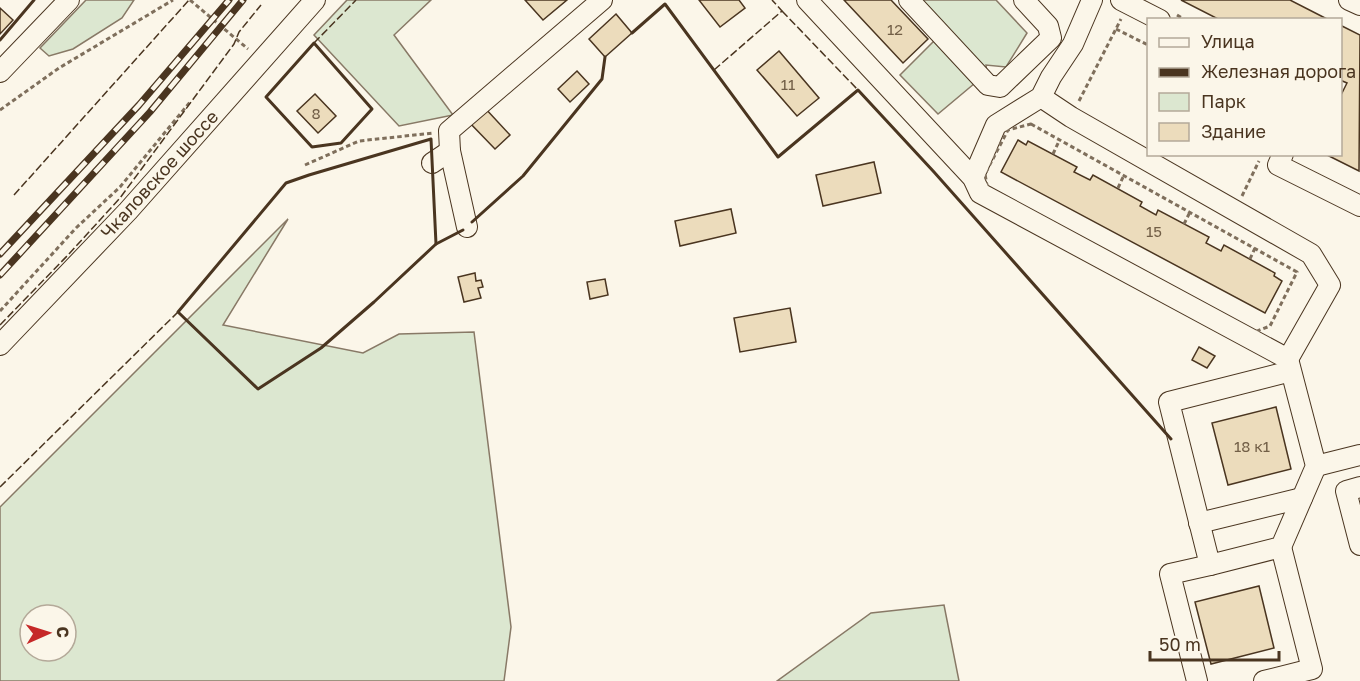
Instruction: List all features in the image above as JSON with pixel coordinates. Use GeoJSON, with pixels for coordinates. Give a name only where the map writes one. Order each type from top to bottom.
{"type":"FeatureCollection","features":[{"type":"Feature","properties":{"kind":"street"},"geometry":{"type":"LineString","coordinates":[[0,72],[69,0]]}},
{"type":"Feature","properties":{"kind":"street","name":"Чкаловское шоссе"},"geometry":{"type":"LineString","coordinates":[[0,345],[128,211],[315,0]]}},
{"type":"Feature","properties":{"kind":"street"},"geometry":{"type":"LineString","coordinates":[[467,227],[450,151],[449,130],[602,0]]}},
{"type":"Feature","properties":{"kind":"street"},"geometry":{"type":"LineString","coordinates":[[807,0],[973,178],[980,194],[1289,365]]}},
{"type":"Feature","properties":{"kind":"street"},"geometry":{"type":"LineString","coordinates":[[909,0],[988,85],[1000,87],[1051,38],[1048,26],[1024,0]]}},
{"type":"Feature","properties":{"kind":"street"},"geometry":{"type":"LineString","coordinates":[[973,178],[996,125],[1034,101],[1073,44],[1092,0]]}},
{"type":"Feature","properties":{"kind":"street"},"geometry":{"type":"LineString","coordinates":[[1350,0],[1360,5]]}},
{"type":"Feature","properties":{"kind":"street"},"geometry":{"type":"LineString","coordinates":[[1125,2],[1156,18]]}},
{"type":"Feature","properties":{"kind":"street"},"geometry":{"type":"LineString","coordinates":[[1034,101],[1071,117],[1311,254],[1330,285],[1289,365],[1316,466],[1281,547],[1312,669],[1264,681]]}},
{"type":"Feature","properties":{"kind":"street"},"geometry":{"type":"LineString","coordinates":[[432,163],[450,151]]}},
{"type":"Feature","properties":{"kind":"street"},"geometry":{"type":"LineString","coordinates":[[1282,156],[1278,165],[1360,206]]}},
{"type":"Feature","properties":{"kind":"street"},"geometry":{"type":"LineString","coordinates":[[1210,565],[1169,402],[1289,365]]}},
{"type":"Feature","properties":{"kind":"street"},"geometry":{"type":"LineString","coordinates":[[1316,466],[1360,455]]}},
{"type":"Feature","properties":{"kind":"street"},"geometry":{"type":"LineString","coordinates":[[1353,489],[1360,545]]}},
{"type":"Feature","properties":{"kind":"street"},"geometry":{"type":"LineString","coordinates":[[1199,523],[1302,498]]}},
{"type":"Feature","properties":{"kind":"street"},"geometry":{"type":"LineString","coordinates":[[1197,681],[1170,574],[1281,547]]}},
{"type":"Feature","properties":{"kind":"path"},"geometry":{"type":"LineString","coordinates":[[0,110],[59,68],[173,0]]}},
{"type":"Feature","properties":{"kind":"path"},"geometry":{"type":"LineString","coordinates":[[190,0],[242,44]]}},
{"type":"Feature","properties":{"kind":"path"},"geometry":{"type":"LineString","coordinates":[[1053,154],[1116,29],[1125,2]]}},
{"type":"Feature","properties":{"kind":"path"},"geometry":{"type":"LineString","coordinates":[[1116,29],[1147,44]]}},
{"type":"Feature","properties":{"kind":"path"},"geometry":{"type":"LineString","coordinates":[[0,311],[76,228],[120,187],[190,102]]}},
{"type":"Feature","properties":{"kind":"path"},"geometry":{"type":"LineString","coordinates":[[1031,124],[1124,175],[1297,272],[1270,326],[1247,334],[988,191],[985,174],[1008,130],[1031,124]]}},
{"type":"Feature","properties":{"kind":"path"},"geometry":{"type":"LineString","coordinates":[[305,165],[359,141],[449,130]]}},
{"type":"Feature","properties":{"kind":"path"},"geometry":{"type":"LineString","coordinates":[[1118,188],[1124,175]]}},
{"type":"Feature","properties":{"kind":"path"},"geometry":{"type":"LineString","coordinates":[[1184,224],[1190,212]]}},
{"type":"Feature","properties":{"kind":"path"},"geometry":{"type":"LineString","coordinates":[[1250,259],[1255,248]]}},
{"type":"Feature","properties":{"kind":"green space"},"geometry":{"type":"Polygon","coordinates":[[[86,0],[134,0],[122,18],[73,49],[49,56],[40,48],[86,0]]]}},
{"type":"Feature","properties":{"kind":"green space"},"geometry":{"type":"Polygon","coordinates":[[[347,0],[431,0],[394,35],[453,115],[399,126],[314,35],[347,0]]]}},
{"type":"Feature","properties":{"kind":"green space"},"geometry":{"type":"Polygon","coordinates":[[[918,0],[996,0],[1027,33],[1006,67],[986,65],[987,73],[938,114],[900,75],[945,30],[918,0]]]}},
{"type":"Feature","properties":{"kind":"green space"},"geometry":{"type":"Polygon","coordinates":[[[288,219],[223,325],[363,353],[399,334],[474,332],[511,627],[504,681],[0,681],[0,507],[288,219]]]}},
{"type":"Feature","properties":{"kind":"green space"},"geometry":{"type":"Polygon","coordinates":[[[944,605],[959,681],[777,681],[871,613],[944,605]]]}},
{"type":"Feature","properties":{"kind":"building"},"geometry":{"type":"Polygon","coordinates":[[[525,0],[567,0],[543,20],[525,0]]]}},
{"type":"Feature","properties":{"kind":"building"},"geometry":{"type":"Polygon","coordinates":[[[699,0],[739,0],[745,8],[720,27],[699,0]]]}},
{"type":"Feature","properties":{"kind":"building"},"geometry":{"type":"Polygon","coordinates":[[[844,0],[891,0],[928,39],[903,63],[844,0]]]}},
{"type":"Feature","properties":{"kind":"building"},"geometry":{"type":"Polygon","coordinates":[[[1181,0],[1290,0],[1325,18],[1216,18],[1181,0]]]}},
{"type":"Feature","properties":{"kind":"building"},"geometry":{"type":"Polygon","coordinates":[[[0,8],[13,20],[0,34],[0,8]]]}},
{"type":"Feature","properties":{"kind":"building"},"geometry":{"type":"Polygon","coordinates":[[[616,14],[632,33],[605,57],[589,39],[616,14]]]}},
{"type":"Feature","properties":{"kind":"building"},"geometry":{"type":"Polygon","coordinates":[[[1342,26],[1360,35],[1359,171],[1329,156],[1342,156],[1342,93],[1347,83],[1342,81],[1342,26]]]}},
{"type":"Feature","properties":{"kind":"building"},"geometry":{"type":"Polygon","coordinates":[[[779,51],[819,98],[797,116],[757,70],[779,51]]]}},
{"type":"Feature","properties":{"kind":"building"},"geometry":{"type":"Polygon","coordinates":[[[577,71],[589,84],[570,102],[558,89],[577,71]]]}},
{"type":"Feature","properties":{"kind":"building"},"geometry":{"type":"Polygon","coordinates":[[[315,94],[336,116],[318,133],[297,111],[315,94]]]}},
{"type":"Feature","properties":{"kind":"building"},"geometry":{"type":"Polygon","coordinates":[[[484,107],[510,135],[495,149],[468,121],[484,107]]]}},
{"type":"Feature","properties":{"kind":"building"},"geometry":{"type":"Polygon","coordinates":[[[1018,140],[1026,145],[1028,141],[1077,167],[1074,172],[1090,180],[1093,175],[1142,202],[1140,206],[1156,215],[1158,210],[1209,237],[1206,243],[1221,251],[1224,245],[1275,273],[1274,276],[1282,281],[1265,313],[1001,172],[1018,140]]]}},
{"type":"Feature","properties":{"kind":"building"},"geometry":{"type":"Polygon","coordinates":[[[874,162],[881,193],[823,206],[816,175],[874,162]]]}},
{"type":"Feature","properties":{"kind":"building"},"geometry":{"type":"Polygon","coordinates":[[[731,209],[736,233],[680,246],[675,221],[731,209]]]}},
{"type":"Feature","properties":{"kind":"building"},"geometry":{"type":"Polygon","coordinates":[[[475,273],[476,281],[481,280],[483,287],[478,288],[481,298],[464,302],[458,277],[475,273]]]}},
{"type":"Feature","properties":{"kind":"building"},"geometry":{"type":"Polygon","coordinates":[[[605,279],[608,295],[590,299],[587,282],[605,279]]]}},
{"type":"Feature","properties":{"kind":"building"},"geometry":{"type":"Polygon","coordinates":[[[790,308],[796,342],[740,352],[734,318],[790,308]]]}},
{"type":"Feature","properties":{"kind":"building"},"geometry":{"type":"Polygon","coordinates":[[[1199,347],[1215,356],[1207,368],[1192,360],[1199,347]]]}},
{"type":"Feature","properties":{"kind":"building"},"geometry":{"type":"Polygon","coordinates":[[[1276,407],[1291,469],[1228,485],[1212,423],[1276,407]]]}},
{"type":"Feature","properties":{"kind":"building"},"geometry":{"type":"Polygon","coordinates":[[[1259,586],[1274,648],[1211,664],[1195,602],[1259,586]]]}},
{"type":"Feature","properties":{"kind":"railway"},"geometry":{"type":"LineString","coordinates":[[0,254],[139,105],[229,0]]}},
{"type":"Feature","properties":{"kind":"railway"},"geometry":{"type":"LineString","coordinates":[[0,275],[150,112],[243,0]]}},
{"type":"Feature","properties":{"kind":"fence"},"geometry":{"type":"LineString","coordinates":[[14,195],[189,0]]}},
{"type":"Feature","properties":{"kind":"fence"},"geometry":{"type":"LineString","coordinates":[[314,43],[356,0]]}},
{"type":"Feature","properties":{"kind":"fence"},"geometry":{"type":"LineString","coordinates":[[714,70],[782,11],[772,0]]}},
{"type":"Feature","properties":{"kind":"fence"},"geometry":{"type":"LineString","coordinates":[[0,325],[120,198],[234,44],[239,32],[261,5]]}},
{"type":"Feature","properties":{"kind":"fence"},"geometry":{"type":"LineString","coordinates":[[782,11],[858,90]]}},
{"type":"Feature","properties":{"kind":"fence"},"geometry":{"type":"LineString","coordinates":[[0,487],[178,312]]}},
{"type":"Feature","properties":{"kind":"wall"},"geometry":{"type":"LineString","coordinates":[[0,40],[34,0]]}},
{"type":"Feature","properties":{"kind":"wall"},"geometry":{"type":"LineString","coordinates":[[632,33],[665,4],[778,157],[858,90],[934,172],[1171,439]]}},
{"type":"Feature","properties":{"kind":"wall"},"geometry":{"type":"LineString","coordinates":[[314,43],[372,109],[341,143],[312,147],[266,97],[314,43]]}},
{"type":"Feature","properties":{"kind":"wall"},"geometry":{"type":"LineString","coordinates":[[472,222],[523,176],[602,79],[605,57]]}},
{"type":"Feature","properties":{"kind":"wall"},"geometry":{"type":"LineString","coordinates":[[431,139],[436,244],[321,348],[258,389],[178,312],[286,183],[431,139]]}},
{"type":"Feature","properties":{"kind":"wall"},"geometry":{"type":"LineString","coordinates":[[436,244],[463,230]]}}]}
